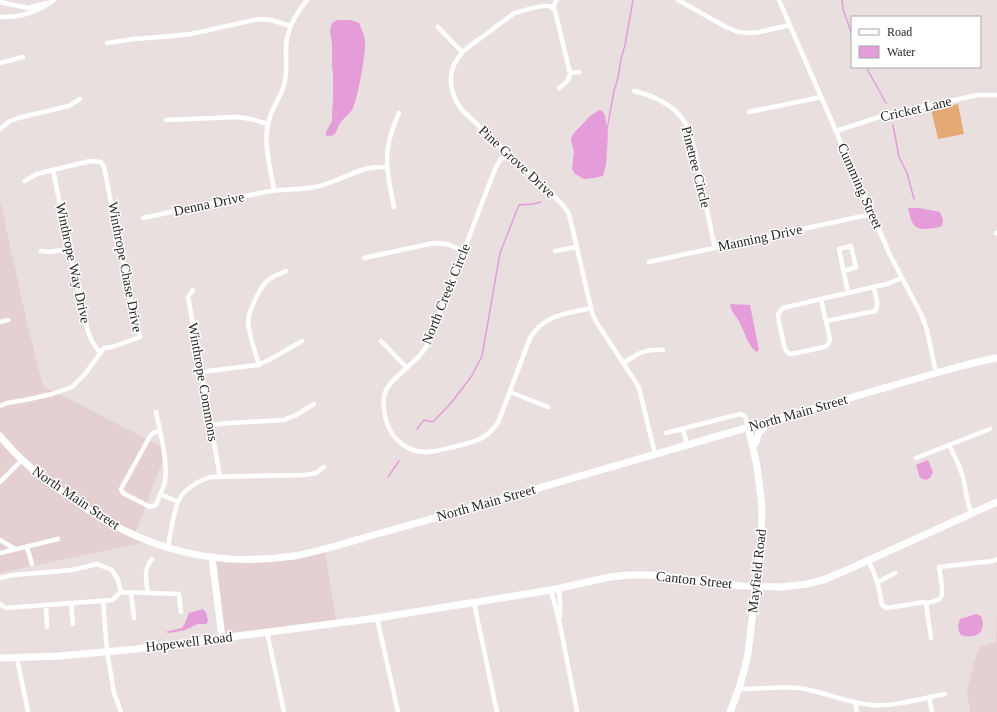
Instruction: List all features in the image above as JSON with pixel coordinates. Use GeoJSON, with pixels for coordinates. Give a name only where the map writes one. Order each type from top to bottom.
{"type":"FeatureCollection","features":[{"type":"Feature","properties":{"kind":"street"},"geometry":{"type":"LineString","coordinates":[[274,190],[266,145],[266,135],[271,113],[280,96],[285,82],[287,67],[286,43],[290,26],[297,13],[307,0]]}},
{"type":"Feature","properties":{"kind":"street"},"geometry":{"type":"LineString","coordinates":[[678,0],[726,27],[738,32],[759,32],[790,25]]}},
{"type":"Feature","properties":{"kind":"street","name":"Cumming Street"},"geometry":{"type":"LineString","coordinates":[[779,0],[890,255],[921,314],[927,330],[936,373]]}},
{"type":"Feature","properties":{"kind":"street"},"geometry":{"type":"LineString","coordinates":[[0,2],[28,8],[53,1]]}},
{"type":"Feature","properties":{"kind":"street"},"geometry":{"type":"LineString","coordinates":[[0,16],[20,16],[31,13],[53,1]]}},
{"type":"Feature","properties":{"kind":"street"},"geometry":{"type":"LineString","coordinates":[[556,1],[553,8],[570,73],[568,80],[559,88]]}},
{"type":"Feature","properties":{"kind":"street","name":"Pine Grove Drive"},"geometry":{"type":"LineString","coordinates":[[553,8],[546,6],[523,10],[514,14],[462,52],[455,62],[451,74],[451,86],[454,98],[462,110],[564,207],[570,218],[591,308],[597,323],[639,388],[655,454]]}},
{"type":"Feature","properties":{"kind":"street"},"geometry":{"type":"LineString","coordinates":[[106,43],[191,34],[258,19],[272,20],[290,26]]}},
{"type":"Feature","properties":{"kind":"street"},"geometry":{"type":"LineString","coordinates":[[438,27],[462,52]]}},
{"type":"Feature","properties":{"kind":"street"},"geometry":{"type":"LineString","coordinates":[[0,63],[23,57]]}},
{"type":"Feature","properties":{"kind":"street"},"geometry":{"type":"LineString","coordinates":[[570,73],[579,72]]}},
{"type":"Feature","properties":{"kind":"street","name":"Pinetree Circle"},"geometry":{"type":"LineString","coordinates":[[634,91],[652,96],[674,110],[685,122],[693,144],[715,248]]}},
{"type":"Feature","properties":{"kind":"street","name":"Cricket Lane"},"geometry":{"type":"LineString","coordinates":[[836,131],[892,113],[978,96],[997,95]]}},
{"type":"Feature","properties":{"kind":"street"},"geometry":{"type":"LineString","coordinates":[[749,112],[821,97]]}},
{"type":"Feature","properties":{"kind":"street"},"geometry":{"type":"LineString","coordinates":[[0,129],[10,121],[18,118],[69,106],[80,99]]}},
{"type":"Feature","properties":{"kind":"street"},"geometry":{"type":"LineString","coordinates":[[394,207],[387,167],[387,155],[388,142],[399,113]]}},
{"type":"Feature","properties":{"kind":"street"},"geometry":{"type":"LineString","coordinates":[[166,120],[237,117],[268,124]]}},
{"type":"Feature","properties":{"kind":"street","name":"North Creek Circle"},"geometry":{"type":"LineString","coordinates":[[507,152],[495,169],[429,342],[420,355],[386,389],[383,398],[384,411],[388,426],[394,437],[404,446],[416,451],[425,452],[474,442],[483,438],[498,423],[530,338],[538,327],[545,321],[554,317],[591,308]]}},
{"type":"Feature","properties":{"kind":"street","name":"Winthrope Chase Drive"},"geometry":{"type":"LineString","coordinates":[[0,406],[7,403],[52,394],[72,387],[85,374],[104,348],[112,347],[140,337],[128,288],[104,167],[100,162],[90,161],[37,174],[25,181]]}},
{"type":"Feature","properties":{"kind":"street","name":"Denna Drive"},"geometry":{"type":"LineString","coordinates":[[143,218],[274,190],[316,187],[331,183],[363,170],[387,167]]}},
{"type":"Feature","properties":{"kind":"street","name":"Winthrope Way Drive"},"geometry":{"type":"LineString","coordinates":[[53,170],[88,332],[100,354]]}},
{"type":"Feature","properties":{"kind":"street","name":"Manning Drive"},"geometry":{"type":"LineString","coordinates":[[649,262],[872,214]]}},
{"type":"Feature","properties":{"kind":"street"},"geometry":{"type":"LineString","coordinates":[[364,258],[434,243],[447,244],[464,251]]}},
{"type":"Feature","properties":{"kind":"street"},"geometry":{"type":"LineString","coordinates":[[844,271],[856,267],[851,246],[839,249],[848,293]]}},
{"type":"Feature","properties":{"kind":"street"},"geometry":{"type":"LineString","coordinates":[[555,252],[577,247]]}},
{"type":"Feature","properties":{"kind":"street"},"geometry":{"type":"LineString","coordinates":[[41,250],[49,252],[69,249]]}},
{"type":"Feature","properties":{"kind":"street"},"geometry":{"type":"LineString","coordinates":[[259,364],[248,322],[250,311],[258,293],[267,281],[286,271]]}},
{"type":"Feature","properties":{"kind":"street"},"geometry":{"type":"LineString","coordinates":[[822,299],[830,340],[828,345],[792,354],[788,353],[785,349],[778,314],[783,308],[822,299],[848,293],[874,288],[902,278]]}},
{"type":"Feature","properties":{"kind":"street"},"geometry":{"type":"LineString","coordinates":[[826,321],[875,311],[878,306],[874,288]]}},
{"type":"Feature","properties":{"kind":"street","name":"Winthrope Commons"},"geometry":{"type":"LineString","coordinates":[[193,290],[188,297],[220,477]]}},
{"type":"Feature","properties":{"kind":"street"},"geometry":{"type":"LineString","coordinates":[[0,322],[8,320]]}},
{"type":"Feature","properties":{"kind":"street"},"geometry":{"type":"LineString","coordinates":[[202,373],[259,364],[302,341]]}},
{"type":"Feature","properties":{"kind":"street"},"geometry":{"type":"LineString","coordinates":[[382,341],[407,368]]}},
{"type":"Feature","properties":{"kind":"street"},"geometry":{"type":"LineString","coordinates":[[623,363],[646,350],[663,350]]}},
{"type":"Feature","properties":{"kind":"street","name":"North Main Street"},"geometry":{"type":"LineString","coordinates":[[0,436],[22,460],[52,485],[97,516],[125,531],[168,547],[212,557],[239,559],[279,558],[312,552],[463,510],[936,373],[997,358]]}},
{"type":"Feature","properties":{"kind":"street"},"geometry":{"type":"LineString","coordinates":[[510,392],[548,406]]}},
{"type":"Feature","properties":{"kind":"street"},"geometry":{"type":"LineString","coordinates":[[211,425],[284,420],[296,415],[314,404]]}},
{"type":"Feature","properties":{"kind":"street"},"geometry":{"type":"LineString","coordinates":[[156,412],[160,430],[166,467],[165,481],[156,505],[150,507],[123,493],[121,489],[150,436],[160,430]]}},
{"type":"Feature","properties":{"kind":"street"},"geometry":{"type":"LineString","coordinates":[[666,434],[740,414],[745,416],[748,427]]}},
{"type":"Feature","properties":{"kind":"street"},"geometry":{"type":"LineString","coordinates":[[753,446],[756,442],[758,434],[768,422]]}},
{"type":"Feature","properties":{"kind":"street","name":"Mayfield Road"},"geometry":{"type":"LineString","coordinates":[[730,712],[739,690],[748,654],[762,536],[762,506],[757,466],[748,427]]}},
{"type":"Feature","properties":{"kind":"street"},"geometry":{"type":"LineString","coordinates":[[683,429],[687,445]]}},
{"type":"Feature","properties":{"kind":"street"},"geometry":{"type":"LineString","coordinates":[[916,458],[990,429]]}},
{"type":"Feature","properties":{"kind":"street"},"geometry":{"type":"LineString","coordinates":[[949,445],[960,468],[968,507],[972,514]]}},
{"type":"Feature","properties":{"kind":"street"},"geometry":{"type":"LineString","coordinates":[[0,482],[22,460]]}},
{"type":"Feature","properties":{"kind":"street"},"geometry":{"type":"LineString","coordinates":[[168,547],[178,502],[189,489],[199,482],[210,477],[305,475],[316,473],[324,467]]}},
{"type":"Feature","properties":{"kind":"street"},"geometry":{"type":"LineString","coordinates":[[160,494],[178,502]]}},
{"type":"Feature","properties":{"kind":"street","name":"Canton Street"},"geometry":{"type":"LineString","coordinates":[[377,618],[555,589],[610,577],[629,575],[652,575],[756,587],[781,587],[807,584],[823,580],[868,561],[997,502]]}},
{"type":"Feature","properties":{"kind":"street"},"geometry":{"type":"LineString","coordinates":[[0,553],[58,539]]}},
{"type":"Feature","properties":{"kind":"street"},"geometry":{"type":"LineString","coordinates":[[0,540],[15,549]]}},
{"type":"Feature","properties":{"kind":"street"},"geometry":{"type":"LineString","coordinates":[[27,547],[32,564]]}},
{"type":"Feature","properties":{"kind":"street"},"geometry":{"type":"LineString","coordinates":[[212,557],[222,638]]}},
{"type":"Feature","properties":{"kind":"street"},"geometry":{"type":"LineString","coordinates":[[868,561],[878,582],[882,605],[887,608],[924,602],[926,603],[937,600],[941,597],[943,593],[939,567],[993,560],[997,558]]}},
{"type":"Feature","properties":{"kind":"street"},"geometry":{"type":"LineString","coordinates":[[148,593],[146,571],[148,564],[152,559]]}},
{"type":"Feature","properties":{"kind":"street"},"geometry":{"type":"LineString","coordinates":[[0,578],[13,575],[72,570],[97,564],[112,570],[118,580],[121,592]]}},
{"type":"Feature","properties":{"kind":"street"},"geometry":{"type":"LineString","coordinates":[[878,582],[895,573]]}},
{"type":"Feature","properties":{"kind":"street"},"geometry":{"type":"LineString","coordinates":[[555,589],[560,601],[560,625]]}},
{"type":"Feature","properties":{"kind":"street"},"geometry":{"type":"LineString","coordinates":[[555,589],[554,602],[577,711]]}},
{"type":"Feature","properties":{"kind":"street"},"geometry":{"type":"LineString","coordinates":[[0,604],[6,608],[103,601],[112,600],[121,592],[179,594],[181,612]]}},
{"type":"Feature","properties":{"kind":"street"},"geometry":{"type":"LineString","coordinates":[[131,593],[134,618]]}},
{"type":"Feature","properties":{"kind":"street"},"geometry":{"type":"LineString","coordinates":[[103,601],[107,651],[114,692],[121,712]]}},
{"type":"Feature","properties":{"kind":"street"},"geometry":{"type":"LineString","coordinates":[[554,602],[560,601]]}},
{"type":"Feature","properties":{"kind":"street"},"geometry":{"type":"LineString","coordinates":[[474,602],[497,712]]}},
{"type":"Feature","properties":{"kind":"street"},"geometry":{"type":"LineString","coordinates":[[71,603],[73,624]]}},
{"type":"Feature","properties":{"kind":"street"},"geometry":{"type":"LineString","coordinates":[[926,603],[931,638]]}},
{"type":"Feature","properties":{"kind":"street"},"geometry":{"type":"LineString","coordinates":[[46,605],[47,627]]}},
{"type":"Feature","properties":{"kind":"street"},"geometry":{"type":"LineString","coordinates":[[377,618],[398,712]]}},
{"type":"Feature","properties":{"kind":"street","name":"Hopewell Road"},"geometry":{"type":"LineString","coordinates":[[0,658],[60,656],[137,649],[377,618]]}},
{"type":"Feature","properties":{"kind":"street"},"geometry":{"type":"LineString","coordinates":[[267,632],[284,712]]}},
{"type":"Feature","properties":{"kind":"street"},"geometry":{"type":"LineString","coordinates":[[17,658],[28,712]]}},
{"type":"Feature","properties":{"kind":"street"},"geometry":{"type":"LineString","coordinates":[[739,690],[800,688],[872,705],[883,705],[945,694]]}},
{"type":"Feature","properties":{"kind":"street"},"geometry":{"type":"LineString","coordinates":[[929,697],[932,712]]}},
{"type":"Feature","properties":{"kind":"street"},"geometry":{"type":"LineString","coordinates":[[855,702],[857,712]]}},
{"type":"Feature","properties":{"kind":"shaded area"},"geometry":{"type":"Polygon","coordinates":[[[958,104],[964,134],[938,139],[931,109],[942,107],[943,105],[948,106],[958,104]]]}},
{"type":"Feature","properties":{"kind":"shaded area"},"geometry":{"type":"Polygon","coordinates":[[[0,200],[28,327],[43,386],[167,449],[135,534],[151,541],[0,573],[0,200]]]}},
{"type":"Feature","properties":{"kind":"shaded area"},"geometry":{"type":"Polygon","coordinates":[[[325,551],[337,625],[224,637],[213,557],[244,560],[325,551]]]}},
{"type":"Feature","properties":{"kind":"shaded area"},"geometry":{"type":"Polygon","coordinates":[[[997,607],[997,712],[970,712],[967,692],[975,660],[979,647],[996,642],[997,607]]]}},
{"type":"Feature","properties":{"kind":"water"},"geometry":{"type":"Polygon","coordinates":[[[337,20],[351,20],[359,23],[365,38],[365,46],[357,96],[352,110],[339,124],[336,132],[332,136],[329,136],[325,135],[332,121],[333,75],[330,31],[332,23],[337,20]]]}},
{"type":"Feature","properties":{"kind":"water"},"geometry":{"type":"Polygon","coordinates":[[[599,110],[605,115],[608,135],[606,165],[603,176],[584,179],[575,174],[572,169],[574,152],[571,141],[572,136],[590,116],[599,110]]]}},
{"type":"Feature","properties":{"kind":"water"},"geometry":{"type":"Polygon","coordinates":[[[908,208],[919,208],[940,212],[943,220],[942,226],[927,229],[918,228],[913,223],[908,208]]]}},
{"type":"Feature","properties":{"kind":"water"},"geometry":{"type":"Polygon","coordinates":[[[730,304],[750,305],[759,350],[756,352],[748,341],[739,321],[732,312],[730,304]]]}},
{"type":"Feature","properties":{"kind":"water"},"geometry":{"type":"Polygon","coordinates":[[[928,460],[933,472],[930,478],[926,480],[920,478],[916,465],[928,460]]]}},
{"type":"Feature","properties":{"kind":"water"},"geometry":{"type":"Polygon","coordinates":[[[203,609],[206,612],[208,621],[206,624],[198,624],[185,630],[170,633],[165,632],[182,628],[189,613],[203,609]]]}},
{"type":"Feature","properties":{"kind":"water"},"geometry":{"type":"Polygon","coordinates":[[[976,614],[981,616],[983,622],[982,630],[976,635],[972,636],[961,635],[958,627],[960,619],[976,614]]]}},
{"type":"Feature","properties":{"kind":"waterway"},"geometry":{"type":"LineString","coordinates":[[607,129],[633,0]]}},
{"type":"Feature","properties":{"kind":"waterway"},"geometry":{"type":"LineString","coordinates":[[842,0],[843,9],[851,32]]}},
{"type":"Feature","properties":{"kind":"waterway"},"geometry":{"type":"LineString","coordinates":[[867,68],[886,103]]}},
{"type":"Feature","properties":{"kind":"waterway"},"geometry":{"type":"LineString","coordinates":[[893,125],[899,157],[907,173],[914,199]]}},
{"type":"Feature","properties":{"kind":"waterway"},"geometry":{"type":"LineString","coordinates":[[417,429],[424,420],[433,422],[451,403],[471,377],[482,356],[500,253],[519,205],[541,202]]}},
{"type":"Feature","properties":{"kind":"waterway"},"geometry":{"type":"LineString","coordinates":[[388,477],[399,461]]}}]}
